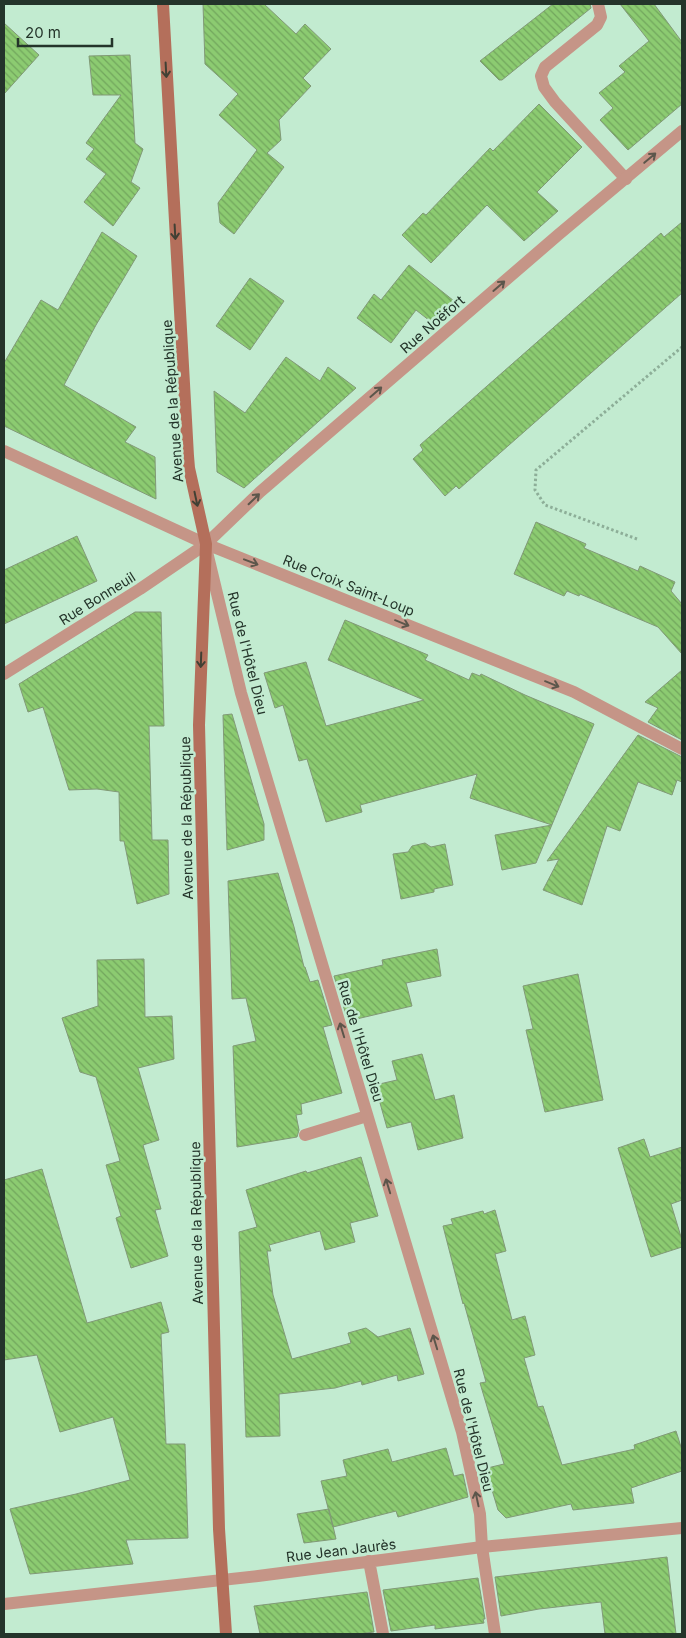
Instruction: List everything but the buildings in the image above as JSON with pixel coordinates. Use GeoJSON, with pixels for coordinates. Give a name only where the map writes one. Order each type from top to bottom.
{"type":"FeatureCollection","features":[{"type":"Feature","properties":{"kind":"street","name":"Avenue de la République"},"geometry":{"type":"LineString","coordinates":[[163,4],[188,456],[206,544],[199,725],[219,1529],[226,1634]]}},
{"type":"Feature","properties":{"kind":"street"},"geometry":{"type":"LineString","coordinates":[[598,4],[601,18],[597,26],[545,67],[542,76],[544,86],[555,102],[626,179]]}},
{"type":"Feature","properties":{"kind":"street","name":"Rue Noëfort"},"geometry":{"type":"LineString","coordinates":[[206,544],[260,492],[558,235],[682,131]]}},
{"type":"Feature","properties":{"kind":"street","name":"Rue Croix Saint-Loup"},"geometry":{"type":"LineString","coordinates":[[4,451],[206,544],[574,692],[682,749]]}},
{"type":"Feature","properties":{"kind":"street","name":"Rue Bonneuil"},"geometry":{"type":"LineString","coordinates":[[4,674],[140,589],[206,544]]}},
{"type":"Feature","properties":{"kind":"street","name":"Rue de l'Hôtel Dieu"},"geometry":{"type":"LineString","coordinates":[[206,544],[241,693],[462,1432],[480,1514],[482,1547],[496,1634]]}},
{"type":"Feature","properties":{"kind":"street"},"geometry":{"type":"LineString","coordinates":[[306,1135],[368,1116]]}},
{"type":"Feature","properties":{"kind":"street","name":"Rue Jean Jaurès"},"geometry":{"type":"LineString","coordinates":[[4,1604],[258,1576],[482,1547],[682,1528]]}},
{"type":"Feature","properties":{"kind":"street"},"geometry":{"type":"LineString","coordinates":[[368,1561],[382,1634]]}},
{"type":"Feature","properties":{"kind":"path"},"geometry":{"type":"LineString","coordinates":[[637,539],[545,505],[535,490],[536,470],[682,347]]}}]}
